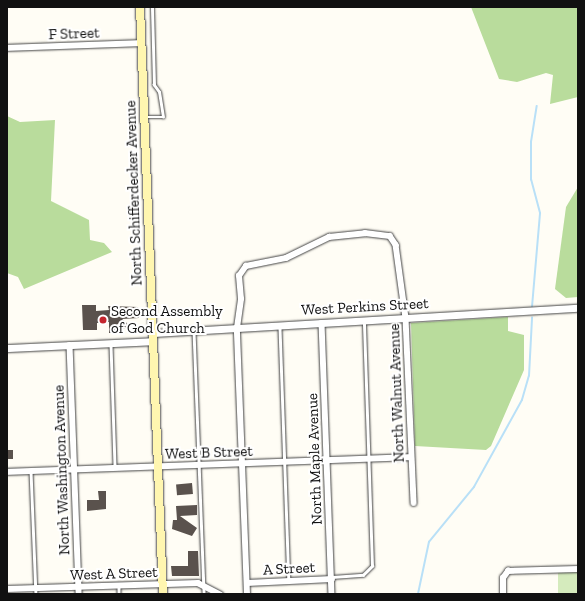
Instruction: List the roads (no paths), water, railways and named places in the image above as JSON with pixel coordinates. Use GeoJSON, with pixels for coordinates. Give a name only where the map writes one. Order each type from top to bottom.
{"type":"FeatureCollection","features":[{"type":"Feature","properties":{"kind":"main road","name":"North Schifferdecker Avenue"},"geometry":{"type":"LineString","coordinates":[[140,7],[162,594]]}},
{"type":"Feature","properties":{"kind":"street","name":"F Street"},"geometry":{"type":"LineString","coordinates":[[7,48],[142,43]]}},
{"type":"Feature","properties":{"kind":"street","name":"North Walnut Avenue"},"geometry":{"type":"LineString","coordinates":[[237,328],[241,299],[239,276],[246,266],[286,258],[329,237],[365,233],[390,236],[396,244],[406,318],[414,503]]}},
{"type":"Feature","properties":{"kind":"street","name":"West Perkins Street"},"geometry":{"type":"LineString","coordinates":[[7,348],[111,343],[194,330],[578,308]]}},
{"type":"Feature","properties":{"kind":"street","name":"North Maple Avenue"},"geometry":{"type":"LineString","coordinates":[[322,323],[332,594]]}},
{"type":"Feature","properties":{"kind":"street"},"geometry":{"type":"LineString","coordinates":[[237,328],[247,594]]}},
{"type":"Feature","properties":{"kind":"street","name":"North Washington Avenue"},"geometry":{"type":"LineString","coordinates":[[70,345],[79,594]]}},
{"type":"Feature","properties":{"kind":"street","name":"West B Street"},"geometry":{"type":"LineString","coordinates":[[7,472],[411,457]]}},
{"type":"Feature","properties":{"kind":"street"},"geometry":{"type":"LineString","coordinates":[[503,594],[502,578],[508,571],[578,569]]}},
{"type":"Feature","properties":{"kind":"street","name":"A Street"},"geometry":{"type":"LineString","coordinates":[[247,583],[332,578]]}},
{"type":"Feature","properties":{"kind":"street"},"geometry":{"type":"LineString","coordinates":[[203,584],[220,594]]}},
{"type":"Feature","properties":{"kind":"street","name":"West A Street"},"geometry":{"type":"LineString","coordinates":[[7,589],[36,591],[119,585],[203,584]]}},
{"type":"Feature","properties":{"kind":"lane"},"geometry":{"type":"LineString","coordinates":[[145,117],[163,117],[159,92],[154,85],[152,7]]}},
{"type":"Feature","properties":{"kind":"lane"},"geometry":{"type":"LineString","coordinates":[[332,578],[363,575],[372,566],[364,320]]}},
{"type":"Feature","properties":{"kind":"lane"},"geometry":{"type":"LineString","coordinates":[[280,325],[289,581]]}},
{"type":"Feature","properties":{"kind":"lane"},"geometry":{"type":"LineString","coordinates":[[194,330],[204,594]]}},
{"type":"Feature","properties":{"kind":"lane"},"geometry":{"type":"LineString","coordinates":[[111,343],[115,468]]}},
{"type":"Feature","properties":{"kind":"lane"},"geometry":{"type":"LineString","coordinates":[[31,471],[36,591]]}},
{"type":"Feature","properties":{"kind":"lane"},"geometry":{"type":"LineString","coordinates":[[119,585],[119,594]]}},
{"type":"Feature","properties":{"kind":"waterway"},"geometry":{"type":"LineString","coordinates":[[532,307],[540,213],[531,180],[531,142],[537,106]]}},
{"type":"Feature","properties":{"kind":"waterway"},"geometry":{"type":"LineString","coordinates":[[418,594],[429,542],[474,487],[522,400],[529,376],[532,318]]}},
{"type":"Feature","properties":{"kind":"place","name":"Second Assembly of God Church"},"geometry":{"type":"Point","coordinates":[103,320]}}]}
